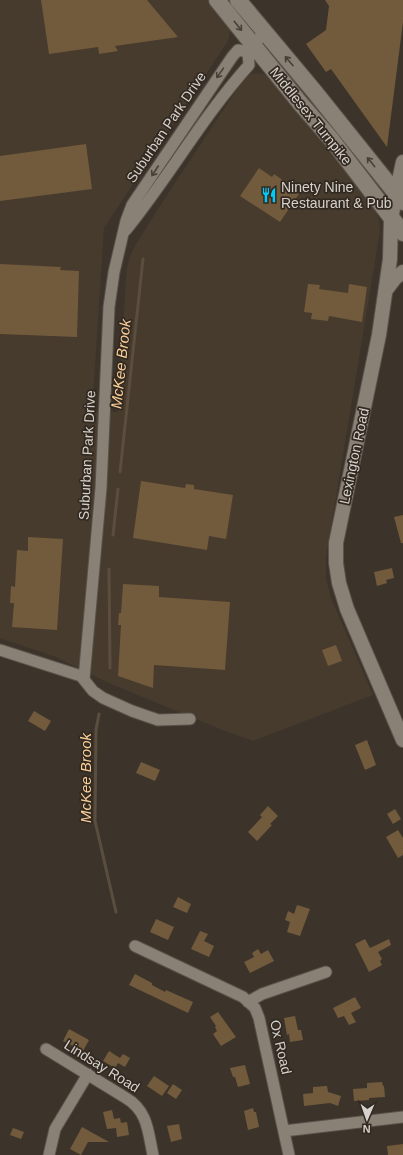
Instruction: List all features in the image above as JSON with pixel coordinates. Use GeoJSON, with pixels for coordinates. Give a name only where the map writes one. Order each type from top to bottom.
{"type":"FeatureCollection","features":[{"type":"Feature","properties":{"kind":"main road","name":"Middlesex Turnpike"},"geometry":{"type":"LineString","coordinates":[[217,0],[250,48],[332,140],[403,233]]}},
{"type":"Feature","properties":{"kind":"main road","name":"Middlesex Turnpike"},"geometry":{"type":"LineString","coordinates":[[238,0],[314,91],[399,197]]}},
{"type":"Feature","properties":{"kind":"street"},"geometry":{"type":"LineString","coordinates":[[250,48],[264,32]]}},
{"type":"Feature","properties":{"kind":"street","name":"Suburban Park Drive"},"geometry":{"type":"LineString","coordinates":[[84,679],[101,488],[109,307],[114,272],[126,221],[132,205],[202,100],[238,50],[250,48],[249,65],[232,84],[123,234]]}},
{"type":"Feature","properties":{"kind":"street","name":"Lexington Road"},"geometry":{"type":"LineString","coordinates":[[403,162],[399,197],[391,218],[390,259],[379,335],[336,543],[336,563],[339,583],[347,609],[403,740]]}},
{"type":"Feature","properties":{"kind":"street"},"geometry":{"type":"LineString","coordinates":[[386,290],[395,278],[403,272]]}},
{"type":"Feature","properties":{"kind":"street"},"geometry":{"type":"LineString","coordinates":[[0,650],[51,667],[73,672],[81,676],[93,691],[103,698],[132,711],[158,720],[190,719]]}},
{"type":"Feature","properties":{"kind":"street","name":"Ox Road"},"geometry":{"type":"LineString","coordinates":[[134,946],[243,997],[254,1008],[260,1018],[289,1155]]}},
{"type":"Feature","properties":{"kind":"street"},"geometry":{"type":"LineString","coordinates":[[248,1002],[262,994],[326,972]]}},
{"type":"Feature","properties":{"kind":"street","name":"Lindsay Road"},"geometry":{"type":"LineString","coordinates":[[46,1049],[132,1101],[140,1109],[145,1121],[153,1155]]}},
{"type":"Feature","properties":{"kind":"street"},"geometry":{"type":"LineString","coordinates":[[49,1155],[55,1129],[88,1074]]}},
{"type":"Feature","properties":{"kind":"street"},"geometry":{"type":"LineString","coordinates":[[284,1131],[403,1117]]}},
{"type":"Feature","properties":{"kind":"shaded area"},"geometry":{"type":"Polygon","coordinates":[[[0,0],[210,0],[231,26],[228,41],[104,228],[92,411],[118,412],[126,279],[127,267],[131,254],[169,192],[245,77],[258,73],[271,78],[376,208],[380,231],[326,558],[326,579],[331,598],[373,695],[253,741],[109,683],[56,657],[0,638],[0,0]]]}},
{"type":"Feature","properties":{"kind":"building"},"geometry":{"type":"Polygon","coordinates":[[[41,0],[147,0],[178,37],[115,46],[118,51],[99,54],[98,47],[49,54],[41,0]]]}},
{"type":"Feature","properties":{"kind":"building"},"geometry":{"type":"Polygon","coordinates":[[[325,0],[403,0],[403,22],[387,147],[331,69],[326,72],[306,44],[326,30],[329,6],[325,0]]]}},
{"type":"Feature","properties":{"kind":"building"},"geometry":{"type":"Polygon","coordinates":[[[86,144],[92,189],[0,201],[0,156],[86,144]]]}},
{"type":"Feature","properties":{"kind":"building","name":"Ninety Nine Restaurant & Pub"},"geometry":{"type":"Polygon","coordinates":[[[259,168],[272,177],[274,174],[284,181],[283,184],[299,194],[280,222],[240,196],[259,168]]]}},
{"type":"Feature","properties":{"kind":"building"},"geometry":{"type":"Polygon","coordinates":[[[0,264],[61,267],[60,270],[79,271],[77,337],[0,334],[0,264]]]}},
{"type":"Feature","properties":{"kind":"building"},"geometry":{"type":"Polygon","coordinates":[[[308,284],[320,285],[319,289],[348,293],[349,284],[367,287],[362,322],[329,316],[328,321],[311,319],[312,313],[304,312],[308,284]]]}},
{"type":"Feature","properties":{"kind":"building"},"geometry":{"type":"Polygon","coordinates":[[[141,481],[185,488],[186,484],[194,485],[194,489],[233,495],[226,539],[209,536],[207,550],[133,538],[141,481]]]}},
{"type":"Feature","properties":{"kind":"building"},"geometry":{"type":"Polygon","coordinates":[[[403,515],[403,543],[401,543],[394,517],[403,515]]]}},
{"type":"Feature","properties":{"kind":"building"},"geometry":{"type":"Polygon","coordinates":[[[28,537],[63,539],[57,630],[12,627],[14,603],[10,603],[11,586],[15,587],[17,550],[28,551],[28,537]]]}},
{"type":"Feature","properties":{"kind":"building"},"geometry":{"type":"Polygon","coordinates":[[[392,568],[394,578],[386,580],[387,583],[377,586],[374,572],[392,568]]]}},
{"type":"Feature","properties":{"kind":"building"},"geometry":{"type":"Polygon","coordinates":[[[123,584],[159,586],[159,597],[230,602],[225,670],[154,665],[153,688],[118,676],[121,625],[118,625],[119,613],[121,613],[123,584]]]}},
{"type":"Feature","properties":{"kind":"building"},"geometry":{"type":"Polygon","coordinates":[[[336,645],[342,661],[328,666],[322,650],[336,645]]]}},
{"type":"Feature","properties":{"kind":"building"},"geometry":{"type":"Polygon","coordinates":[[[34,711],[51,721],[45,731],[28,721],[34,711]]]}},
{"type":"Feature","properties":{"kind":"building"},"geometry":{"type":"Polygon","coordinates":[[[367,740],[376,765],[365,770],[355,745],[367,740]]]}},
{"type":"Feature","properties":{"kind":"building"},"geometry":{"type":"Polygon","coordinates":[[[141,762],[160,770],[155,781],[136,773],[141,762]]]}},
{"type":"Feature","properties":{"kind":"building"},"geometry":{"type":"Polygon","coordinates":[[[268,806],[278,816],[257,841],[248,832],[262,817],[260,815],[268,806]]]}},
{"type":"Feature","properties":{"kind":"building"},"geometry":{"type":"Polygon","coordinates":[[[395,809],[401,819],[393,824],[387,814],[395,809]]]}},
{"type":"Feature","properties":{"kind":"building"},"geometry":{"type":"Polygon","coordinates":[[[398,830],[403,838],[403,855],[398,858],[386,837],[398,830]]]}},
{"type":"Feature","properties":{"kind":"building"},"geometry":{"type":"Polygon","coordinates":[[[178,897],[191,904],[187,913],[173,907],[178,897]]]}},
{"type":"Feature","properties":{"kind":"building"},"geometry":{"type":"Polygon","coordinates":[[[297,905],[310,909],[300,936],[287,932],[290,922],[285,920],[288,911],[294,914],[297,905]]]}},
{"type":"Feature","properties":{"kind":"building"},"geometry":{"type":"Polygon","coordinates":[[[156,919],[174,927],[168,940],[150,932],[156,919]]]}},
{"type":"Feature","properties":{"kind":"building"},"geometry":{"type":"Polygon","coordinates":[[[200,931],[208,934],[204,941],[214,946],[209,957],[191,949],[200,931]]]}},
{"type":"Feature","properties":{"kind":"building"},"geometry":{"type":"Polygon","coordinates":[[[365,939],[370,948],[389,939],[391,945],[378,952],[382,959],[380,961],[382,965],[369,972],[355,944],[365,939]]]}},
{"type":"Feature","properties":{"kind":"building"},"geometry":{"type":"Polygon","coordinates":[[[258,949],[261,954],[268,950],[274,961],[250,973],[244,962],[254,957],[252,953],[258,949]]]}},
{"type":"Feature","properties":{"kind":"building"},"geometry":{"type":"Polygon","coordinates":[[[135,974],[165,992],[166,990],[193,1002],[188,1013],[129,985],[135,974]]]}},
{"type":"Feature","properties":{"kind":"building"},"geometry":{"type":"Polygon","coordinates":[[[355,997],[361,1008],[351,1013],[356,1022],[349,1025],[344,1016],[338,1018],[333,1008],[355,997]]]}},
{"type":"Feature","properties":{"kind":"building"},"geometry":{"type":"Polygon","coordinates":[[[218,1012],[236,1037],[221,1046],[213,1034],[217,1031],[216,1026],[210,1017],[218,1012]]]}},
{"type":"Feature","properties":{"kind":"building"},"geometry":{"type":"Polygon","coordinates":[[[295,1016],[298,1030],[301,1030],[303,1040],[290,1042],[289,1034],[287,1035],[284,1018],[295,1016]]]}},
{"type":"Feature","properties":{"kind":"building"},"geometry":{"type":"Polygon","coordinates":[[[69,1029],[89,1040],[83,1051],[63,1041],[69,1029]]]}},
{"type":"Feature","properties":{"kind":"building"},"geometry":{"type":"Polygon","coordinates":[[[109,1051],[120,1058],[123,1054],[130,1058],[125,1067],[118,1063],[115,1068],[103,1061],[109,1051]]]}},
{"type":"Feature","properties":{"kind":"building"},"geometry":{"type":"Polygon","coordinates":[[[245,1065],[250,1084],[238,1087],[230,1068],[245,1065]]]}},
{"type":"Feature","properties":{"kind":"building"},"geometry":{"type":"Polygon","coordinates":[[[154,1076],[169,1086],[162,1096],[147,1086],[154,1076]]]}},
{"type":"Feature","properties":{"kind":"building"},"geometry":{"type":"Polygon","coordinates":[[[382,1082],[385,1097],[354,1101],[353,1089],[367,1088],[367,1083],[382,1082]]]}},
{"type":"Feature","properties":{"kind":"building"},"geometry":{"type":"Polygon","coordinates":[[[173,1084],[182,1090],[176,1099],[167,1093],[173,1084]]]}},
{"type":"Feature","properties":{"kind":"building"},"geometry":{"type":"Polygon","coordinates":[[[327,1086],[328,1092],[341,1096],[338,1106],[330,1103],[304,1106],[303,1094],[313,1093],[313,1087],[327,1086]]]}},
{"type":"Feature","properties":{"kind":"building"},"geometry":{"type":"Polygon","coordinates":[[[253,1108],[254,1112],[256,1112],[259,1127],[248,1130],[244,1111],[253,1108]]]}},
{"type":"Feature","properties":{"kind":"building"},"geometry":{"type":"Polygon","coordinates":[[[112,1110],[114,1119],[120,1118],[121,1123],[127,1122],[129,1135],[117,1137],[116,1128],[107,1129],[103,1112],[112,1110]]]}},
{"type":"Feature","properties":{"kind":"building"},"geometry":{"type":"Polygon","coordinates":[[[179,1124],[182,1139],[171,1142],[167,1126],[179,1124]]]}},
{"type":"Feature","properties":{"kind":"building"},"geometry":{"type":"Polygon","coordinates":[[[82,1127],[109,1142],[88,1142],[81,1155],[70,1149],[82,1127]]]}},
{"type":"Feature","properties":{"kind":"building"},"geometry":{"type":"Polygon","coordinates":[[[13,1128],[24,1132],[21,1139],[10,1135],[13,1128]]]}},
{"type":"Feature","properties":{"kind":"building"},"geometry":{"type":"Polygon","coordinates":[[[403,1144],[403,1155],[388,1155],[387,1146],[403,1144]]]}},
{"type":"Feature","properties":{"kind":"waterway","name":"McKee Brook"},"geometry":{"type":"LineString","coordinates":[[120,472],[143,259]]}},
{"type":"Feature","properties":{"kind":"waterway","name":"McKee Brook"},"geometry":{"type":"LineString","coordinates":[[113,535],[118,489]]}},
{"type":"Feature","properties":{"kind":"waterway","name":"McKee Brook"},"geometry":{"type":"LineString","coordinates":[[109,569],[110,668]]}},
{"type":"Feature","properties":{"kind":"waterway","name":"McKee Brook"},"geometry":{"type":"LineString","coordinates":[[99,714],[96,730],[95,821],[116,912]]}},
{"type":"Feature","properties":{"kind":"place","name":"Ninety Nine Restaurant & Pub"},"geometry":{"type":"Point","coordinates":[269,195]}}]}
